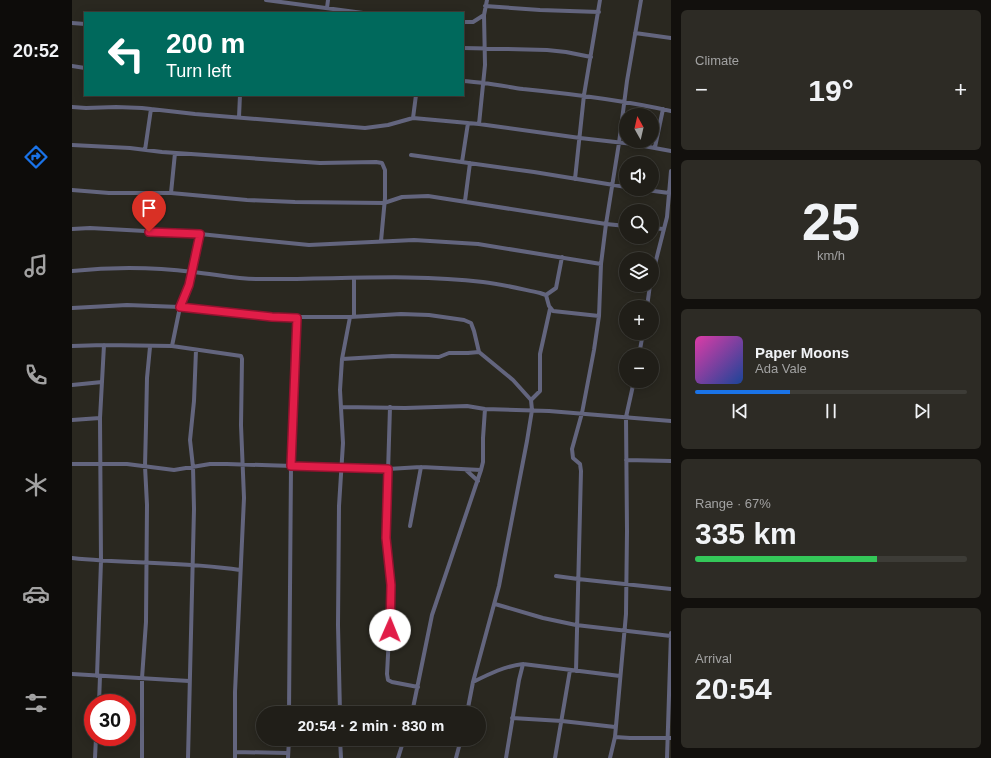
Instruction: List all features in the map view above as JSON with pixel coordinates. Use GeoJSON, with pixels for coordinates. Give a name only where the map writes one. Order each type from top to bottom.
{"type":"FeatureCollection","features":[{"type":"Feature","properties":{"kind":"street"},"geometry":{"type":"LineString","coordinates":[[266,0],[356,12]]}},
{"type":"Feature","properties":{"kind":"street"},"geometry":{"type":"LineString","coordinates":[[327,8],[328,0]]}},
{"type":"Feature","properties":{"kind":"street"},"geometry":{"type":"LineString","coordinates":[[479,124],[485,49],[484,15],[487,0]]}},
{"type":"Feature","properties":{"kind":"street"},"geometry":{"type":"LineString","coordinates":[[575,178],[584,95],[600,0]]}},
{"type":"Feature","properties":{"kind":"street"},"geometry":{"type":"LineString","coordinates":[[623,108],[641,0]]}},
{"type":"Feature","properties":{"kind":"street"},"geometry":{"type":"LineString","coordinates":[[485,6],[599,12]]}},
{"type":"Feature","properties":{"kind":"street"},"geometry":{"type":"LineString","coordinates":[[464,22],[473,22],[484,15]]}},
{"type":"Feature","properties":{"kind":"street"},"geometry":{"type":"LineString","coordinates":[[72,23],[84,24]]}},
{"type":"Feature","properties":{"kind":"street"},"geometry":{"type":"LineString","coordinates":[[635,33],[671,38]]}},
{"type":"Feature","properties":{"kind":"street"},"geometry":{"type":"LineString","coordinates":[[464,48],[547,50],[591,57]]}},
{"type":"Feature","properties":{"kind":"street"},"geometry":{"type":"LineString","coordinates":[[72,66],[84,68]]}},
{"type":"Feature","properties":{"kind":"street"},"geometry":{"type":"LineString","coordinates":[[464,81],[483,82],[584,95],[671,111]]}},
{"type":"Feature","properties":{"kind":"street"},"geometry":{"type":"LineString","coordinates":[[239,117],[240,96]]}},
{"type":"Feature","properties":{"kind":"street"},"geometry":{"type":"LineString","coordinates":[[413,118],[416,96]]}},
{"type":"Feature","properties":{"kind":"street"},"geometry":{"type":"LineString","coordinates":[[72,107],[151,109],[365,128],[388,125],[413,118],[479,124],[619,143],[601,264],[599,316],[594,350],[582,413],[572,449],[573,458],[580,464],[581,471],[576,671]]}},
{"type":"Feature","properties":{"kind":"street"},"geometry":{"type":"LineString","coordinates":[[145,150],[151,109]]}},
{"type":"Feature","properties":{"kind":"street"},"geometry":{"type":"LineString","coordinates":[[659,128],[663,109]]}},
{"type":"Feature","properties":{"kind":"street"},"geometry":{"type":"LineString","coordinates":[[462,162],[468,123]]}},
{"type":"Feature","properties":{"kind":"street"},"geometry":{"type":"LineString","coordinates":[[72,145],[320,162],[382,163],[385,170],[381,241]]}},
{"type":"Feature","properties":{"kind":"street"},"geometry":{"type":"LineString","coordinates":[[659,148],[671,151]]}},
{"type":"Feature","properties":{"kind":"street"},"geometry":{"type":"LineString","coordinates":[[171,193],[175,153]]}},
{"type":"Feature","properties":{"kind":"street"},"geometry":{"type":"LineString","coordinates":[[411,155],[575,178],[619,186]]}},
{"type":"Feature","properties":{"kind":"street"},"geometry":{"type":"LineString","coordinates":[[465,201],[470,163]]}},
{"type":"Feature","properties":{"kind":"street"},"geometry":{"type":"LineString","coordinates":[[658,252],[667,217],[671,171]]}},
{"type":"Feature","properties":{"kind":"street"},"geometry":{"type":"LineString","coordinates":[[72,190],[109,193],[171,193],[276,202],[384,203],[413,196],[428,196],[619,225]]}},
{"type":"Feature","properties":{"kind":"street"},"geometry":{"type":"LineString","coordinates":[[659,192],[669,193]]}},
{"type":"Feature","properties":{"kind":"street"},"geometry":{"type":"LineString","coordinates":[[72,229],[90,228],[200,234],[309,245],[414,240],[478,244],[601,264]]}},
{"type":"Feature","properties":{"kind":"street"},"geometry":{"type":"LineString","coordinates":[[659,229],[663,229]]}},
{"type":"Feature","properties":{"kind":"street"},"geometry":{"type":"LineString","coordinates":[[172,346],[180,307],[189,285],[200,234]]}},
{"type":"Feature","properties":{"kind":"street"},"geometry":{"type":"LineString","coordinates":[[546,295],[556,288],[562,257]]}},
{"type":"Feature","properties":{"kind":"street"},"geometry":{"type":"LineString","coordinates":[[72,271],[152,268],[254,279],[443,279],[485,282],[546,295]]}},
{"type":"Feature","properties":{"kind":"street"},"geometry":{"type":"LineString","coordinates":[[340,706],[338,625],[339,506],[343,443],[340,390],[342,359],[352,317],[354,278]]}},
{"type":"Feature","properties":{"kind":"street"},"geometry":{"type":"LineString","coordinates":[[531,400],[540,391],[540,354],[550,309],[546,295]]}},
{"type":"Feature","properties":{"kind":"street"},"geometry":{"type":"LineString","coordinates":[[72,308],[127,305],[180,307],[272,317],[297,318],[422,314],[464,320],[471,324],[479,352],[513,380],[531,400],[532,410],[495,604],[473,682],[468,706]]}},
{"type":"Feature","properties":{"kind":"street"},"geometry":{"type":"LineString","coordinates":[[550,309],[560,312],[599,316]]}},
{"type":"Feature","properties":{"kind":"street"},"geometry":{"type":"LineString","coordinates":[[289,706],[291,466],[297,318]]}},
{"type":"Feature","properties":{"kind":"street"},"geometry":{"type":"LineString","coordinates":[[99,694],[101,561],[100,418],[104,345]]}},
{"type":"Feature","properties":{"kind":"street"},"geometry":{"type":"LineString","coordinates":[[72,346],[172,346],[241,356],[242,465],[244,498],[235,692],[235,758]]}},
{"type":"Feature","properties":{"kind":"street"},"geometry":{"type":"LineString","coordinates":[[142,758],[142,678],[146,622],[147,506],[145,466],[147,378],[150,346]]}},
{"type":"Feature","properties":{"kind":"street"},"geometry":{"type":"LineString","coordinates":[[188,758],[188,681],[192,564],[193,467],[190,440],[194,401],[196,350]]}},
{"type":"Feature","properties":{"kind":"street"},"geometry":{"type":"LineString","coordinates":[[342,359],[392,356],[439,357],[449,353],[479,352]]}},
{"type":"Feature","properties":{"kind":"street"},"geometry":{"type":"LineString","coordinates":[[72,385],[102,382]]}},
{"type":"Feature","properties":{"kind":"street"},"geometry":{"type":"LineString","coordinates":[[610,758],[615,737],[626,614],[626,417],[632,388]]}},
{"type":"Feature","properties":{"kind":"street"},"geometry":{"type":"LineString","coordinates":[[342,407],[467,406],[485,409],[582,413],[671,421]]}},
{"type":"Feature","properties":{"kind":"street"},"geometry":{"type":"LineString","coordinates":[[390,407],[386,538],[391,585],[387,674],[388,680],[392,682],[418,687]]}},
{"type":"Feature","properties":{"kind":"street"},"geometry":{"type":"LineString","coordinates":[[414,706],[432,615],[464,516],[481,470],[485,409]]}},
{"type":"Feature","properties":{"kind":"street"},"geometry":{"type":"LineString","coordinates":[[72,420],[100,418]]}},
{"type":"Feature","properties":{"kind":"street"},"geometry":{"type":"LineString","coordinates":[[626,460],[671,461]]}},
{"type":"Feature","properties":{"kind":"street"},"geometry":{"type":"LineString","coordinates":[[72,464],[126,464],[174,470],[210,464],[388,469],[421,467],[481,470]]}},
{"type":"Feature","properties":{"kind":"street"},"geometry":{"type":"LineString","coordinates":[[410,526],[421,467]]}},
{"type":"Feature","properties":{"kind":"street"},"geometry":{"type":"LineString","coordinates":[[465,470],[478,481]]}},
{"type":"Feature","properties":{"kind":"street"},"geometry":{"type":"LineString","coordinates":[[72,558],[101,561],[192,564],[240,570]]}},
{"type":"Feature","properties":{"kind":"street"},"geometry":{"type":"LineString","coordinates":[[556,576],[671,589]]}},
{"type":"Feature","properties":{"kind":"street"},"geometry":{"type":"LineString","coordinates":[[495,604],[542,618],[576,625],[671,636]]}},
{"type":"Feature","properties":{"kind":"street"},"geometry":{"type":"LineString","coordinates":[[667,758],[669,738],[671,633]]}},
{"type":"Feature","properties":{"kind":"street"},"geometry":{"type":"LineString","coordinates":[[473,682],[504,668],[523,664],[620,676]]}},
{"type":"Feature","properties":{"kind":"street"},"geometry":{"type":"LineString","coordinates":[[506,758],[518,680],[523,664]]}},
{"type":"Feature","properties":{"kind":"street"},"geometry":{"type":"LineString","coordinates":[[556,758],[570,670]]}},
{"type":"Feature","properties":{"kind":"street"},"geometry":{"type":"LineString","coordinates":[[72,674],[188,681]]}},
{"type":"Feature","properties":{"kind":"street"},"geometry":{"type":"LineString","coordinates":[[512,718],[562,721],[615,727]]}},
{"type":"Feature","properties":{"kind":"street"},"geometry":{"type":"LineString","coordinates":[[615,737],[669,738]]}},
{"type":"Feature","properties":{"kind":"street"},"geometry":{"type":"LineString","coordinates":[[95,758],[96,746]]}},
{"type":"Feature","properties":{"kind":"street"},"geometry":{"type":"LineString","coordinates":[[340,746],[341,758]]}},
{"type":"Feature","properties":{"kind":"street"},"geometry":{"type":"LineString","coordinates":[[398,758],[402,746]]}},
{"type":"Feature","properties":{"kind":"street"},"geometry":{"type":"LineString","coordinates":[[456,758],[459,746]]}},
{"type":"Feature","properties":{"kind":"street"},"geometry":{"type":"LineString","coordinates":[[235,752],[288,756]]}},
{"type":"Feature","properties":{"kind":"route"},"geometry":{"type":"LineString","coordinates":[[149,232],[200,234],[189,285],[180,307],[272,317],[297,318],[291,466],[388,469],[386,538],[391,585],[390,630]]}}]}
